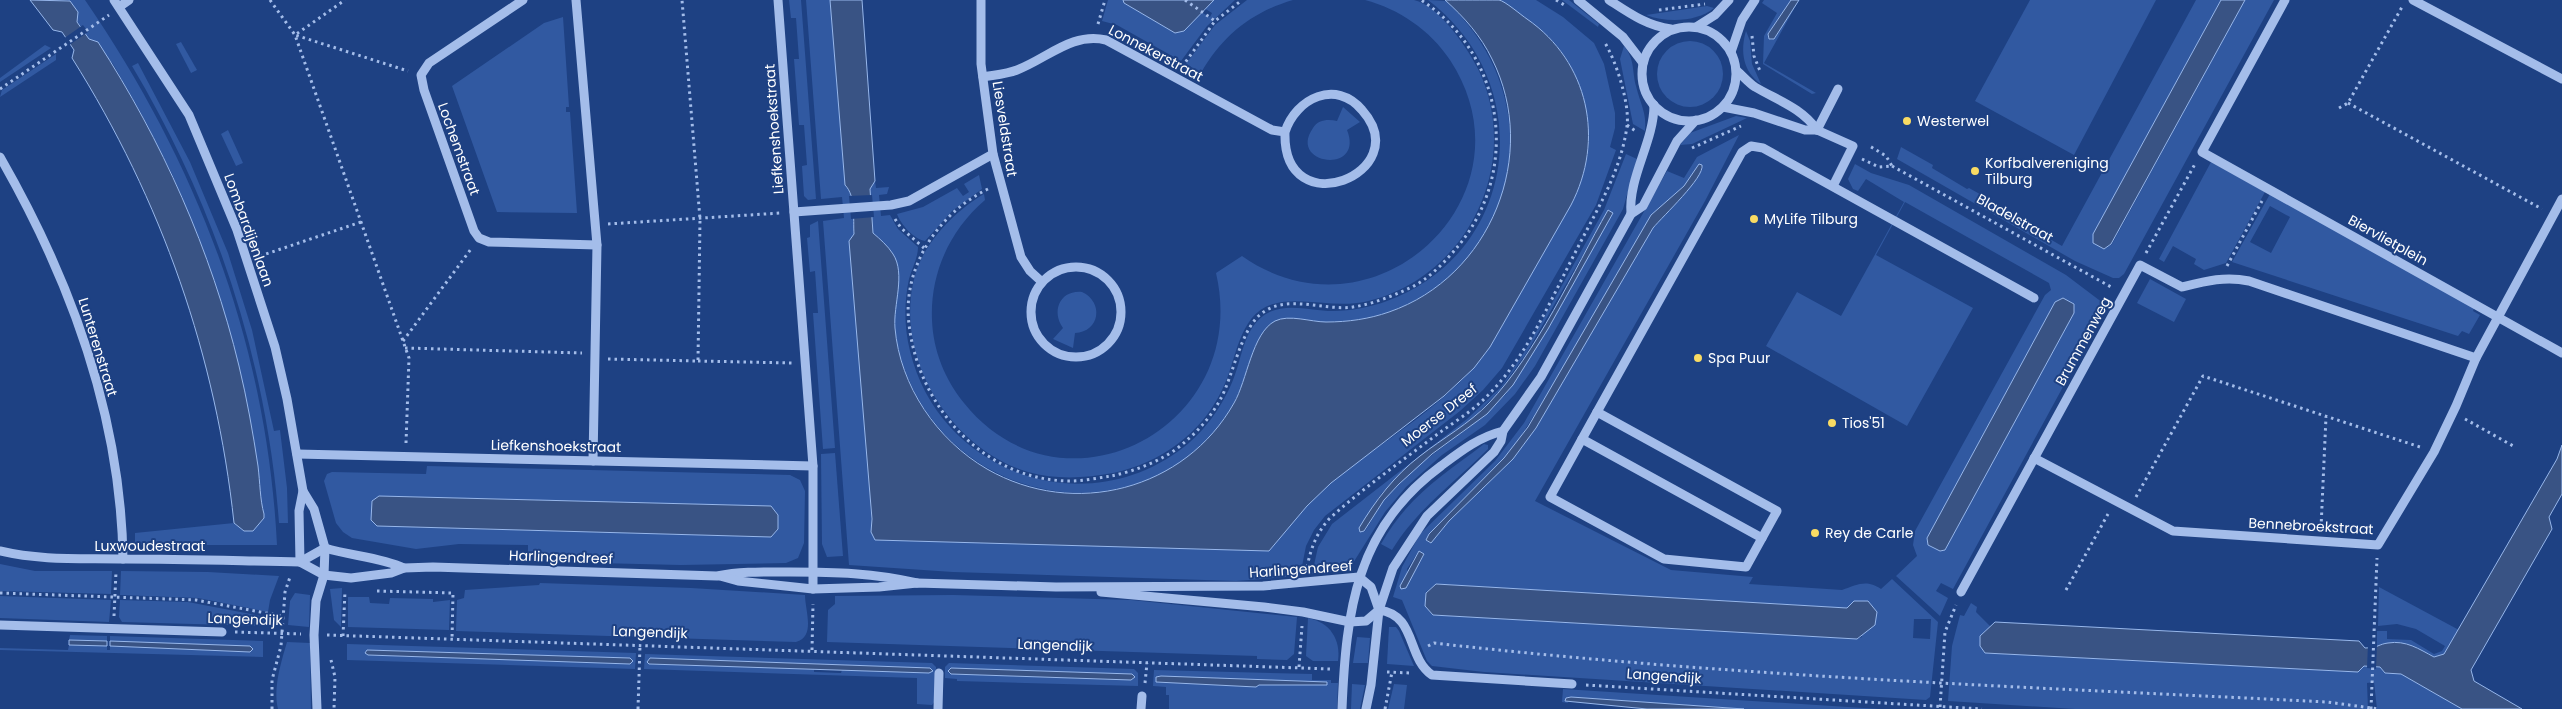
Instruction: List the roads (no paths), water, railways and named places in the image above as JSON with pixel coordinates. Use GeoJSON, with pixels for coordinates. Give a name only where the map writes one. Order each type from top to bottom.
{"type":"FeatureCollection","features":[{"type":"Feature","properties":{"kind":"street"},"geometry":{"type":"LineString","coordinates":[[116,4],[129,0]]}},
{"type":"Feature","properties":{"kind":"street","name":"Lochemstraat"},"geometry":{"type":"LineString","coordinates":[[523,0],[429,64],[421,75],[427,98],[479,238],[489,242],[597,244]]}},
{"type":"Feature","properties":{"kind":"street"},"geometry":{"type":"LineString","coordinates":[[576,0],[597,244],[593,460]]}},
{"type":"Feature","properties":{"kind":"street","name":"Liefkenshoekstraat"},"geometry":{"type":"LineString","coordinates":[[778,0],[814,466],[813,589]]}},
{"type":"Feature","properties":{"kind":"street","name":"Liesveldstraat"},"geometry":{"type":"LineString","coordinates":[[981,0],[983,77],[992,154],[1021,257],[1030,271],[1042,282]]}},
{"type":"Feature","properties":{"kind":"street"},"geometry":{"type":"LineString","coordinates":[[1578,0],[1624,38],[1643,64]]}},
{"type":"Feature","properties":{"kind":"street"},"geometry":{"type":"LineString","coordinates":[[1609,0],[1636,18],[1657,27],[1671,29],[1696,27],[1717,35],[1731,52],[1737,70],[1736,85],[1730,100],[1723,107],[1704,119],[1672,118],[1654,105],[1643,87],[1643,64],[1651,45],[1671,29]]}},
{"type":"Feature","properties":{"kind":"street"},"geometry":{"type":"LineString","coordinates":[[1696,27],[1715,15],[1729,0]]}},
{"type":"Feature","properties":{"kind":"street"},"geometry":{"type":"LineString","coordinates":[[1731,52],[1742,20],[1755,0]]}},
{"type":"Feature","properties":{"kind":"street","name":"Biervlietplein"},"geometry":{"type":"LineString","coordinates":[[2285,0],[2202,152],[2562,353]]}},
{"type":"Feature","properties":{"kind":"street"},"geometry":{"type":"LineString","coordinates":[[2413,0],[2562,79]]}},
{"type":"Feature","properties":{"kind":"street","name":"Lombardijenlaan"},"geometry":{"type":"LineString","coordinates":[[116,4],[189,115],[237,230],[275,347],[298,454],[303,491],[299,511],[300,562]]}},
{"type":"Feature","properties":{"kind":"street","name":"Lonnekerstraat"},"geometry":{"type":"LineString","coordinates":[[983,77],[1017,70],[1077,39],[1093,36],[1106,40],[1272,130],[1285,132]]}},
{"type":"Feature","properties":{"kind":"street"},"geometry":{"type":"LineString","coordinates":[[1737,70],[1754,86],[1802,113],[1817,130]]}},
{"type":"Feature","properties":{"kind":"street"},"geometry":{"type":"LineString","coordinates":[[1817,130],[1838,89]]}},
{"type":"Feature","properties":{"kind":"street"},"geometry":{"type":"LineString","coordinates":[[1326,95],[1338,96],[1350,100],[1367,115],[1372,125],[1373,148],[1367,164],[1355,176],[1345,181],[1322,183],[1310,180],[1293,165],[1287,155],[1285,132],[1295,110],[1304,102],[1326,95]]}},
{"type":"Feature","properties":{"kind":"street"},"geometry":{"type":"LineString","coordinates":[[1632,214],[1630,202],[1651,132],[1654,105]]}},
{"type":"Feature","properties":{"kind":"street"},"geometry":{"type":"LineString","coordinates":[[1723,107],[1754,113],[1804,130],[1817,130],[1853,146],[1833,186]]}},
{"type":"Feature","properties":{"kind":"street"},"geometry":{"type":"LineString","coordinates":[[1366,709],[1371,685],[1380,610],[1393,568],[1426,516],[1494,452],[1501,441],[1503,431],[1541,377],[1632,214],[1643,206],[1677,141],[1696,120]]}},
{"type":"Feature","properties":{"kind":"street"},"geometry":{"type":"LineString","coordinates":[[1597,412],[1776,512],[1746,567],[1664,559],[1550,497],[1597,412],[1742,152],[1751,146],[1763,148],[2034,298]]}},
{"type":"Feature","properties":{"kind":"street"},"geometry":{"type":"LineString","coordinates":[[794,212],[888,206],[930,191],[992,154]]}},
{"type":"Feature","properties":{"kind":"street","name":"Lunterenstraat"},"geometry":{"type":"LineString","coordinates":[[0,157],[32,214],[72,304],[94,372],[116,479],[123,559]]}},
{"type":"Feature","properties":{"kind":"street","name":"Bennebroekstraat"},"geometry":{"type":"LineString","coordinates":[[2034,458],[2173,531],[2378,545],[2434,452],[2476,358],[2562,199]]}},
{"type":"Feature","properties":{"kind":"street"},"geometry":{"type":"LineString","coordinates":[[2553,215],[2562,220]]}},
{"type":"Feature","properties":{"kind":"street","name":"Brummenweg"},"geometry":{"type":"LineString","coordinates":[[1961,592],[2140,265],[2182,287],[2221,278],[2249,281],[2476,358]]}},
{"type":"Feature","properties":{"kind":"street"},"geometry":{"type":"LineString","coordinates":[[1069,267],[1080,267],[1100,274],[1116,291],[1120,302],[1121,315],[1112,338],[1093,354],[1080,356],[1068,356],[1047,346],[1033,327],[1031,315],[1035,292],[1042,282],[1059,270],[1069,267]]}},
{"type":"Feature","properties":{"kind":"street"},"geometry":{"type":"LineString","coordinates":[[1342,709],[1346,639],[1359,578],[1366,556],[1380,529],[1403,500],[1430,473],[1462,450],[1486,436],[1503,431]]}},
{"type":"Feature","properties":{"kind":"street"},"geometry":{"type":"LineString","coordinates":[[1582,439],[1762,538]]}},
{"type":"Feature","properties":{"kind":"street","name":"Liefkenshoekstraat"},"geometry":{"type":"LineString","coordinates":[[298,454],[814,466]]}},
{"type":"Feature","properties":{"kind":"street","name":"Lombardijenlaan"},"geometry":{"type":"LineString","coordinates":[[303,491],[314,509],[325,548],[324,576],[316,601],[314,635],[317,709]]}},
{"type":"Feature","properties":{"kind":"street"},"geometry":{"type":"LineString","coordinates":[[300,562],[325,548]]}},
{"type":"Feature","properties":{"kind":"street","name":"Harlingendreef"},"geometry":{"type":"LineString","coordinates":[[325,548],[353,556],[390,562],[404,568]]}},
{"type":"Feature","properties":{"kind":"street","name":"Luxwoudestraat"},"geometry":{"type":"LineString","coordinates":[[0,550],[36,558],[70,560],[300,562]]}},
{"type":"Feature","properties":{"kind":"street","name":"Harlingendreef"},"geometry":{"type":"LineString","coordinates":[[300,562],[324,576],[351,578],[391,573],[404,568],[433,567],[717,576],[738,581],[813,589],[879,587],[917,582],[1056,587],[1263,586],[1359,578],[1371,588],[1380,610],[1366,620],[1350,622],[1303,612],[1056,587]]}},
{"type":"Feature","properties":{"kind":"street","name":"Harlingendreef"},"geometry":{"type":"LineString","coordinates":[[717,576],[738,572],[880,574],[917,582]]}},
{"type":"Feature","properties":{"kind":"street"},"geometry":{"type":"LineString","coordinates":[[1380,610],[1397,614],[1427,671],[1432,675],[1572,684]]}},
{"type":"Feature","properties":{"kind":"street","name":"Langendijk"},"geometry":{"type":"LineString","coordinates":[[0,625],[222,632]]}},
{"type":"Feature","properties":{"kind":"street"},"geometry":{"type":"LineString","coordinates":[[938,709],[940,673]]}},
{"type":"Feature","properties":{"kind":"street"},"geometry":{"type":"LineString","coordinates":[[1141,709],[1142,696]]}},
{"type":"Feature","properties":{"kind":"place","name":"Westerwel"},"geometry":{"type":"Point","coordinates":[1907,121]}},
{"type":"Feature","properties":{"kind":"place","name":"Korfbalvereniging Tilburg"},"geometry":{"type":"Point","coordinates":[1975,171]}},
{"type":"Feature","properties":{"kind":"place","name":"MyLife Tilburg"},"geometry":{"type":"Point","coordinates":[1754,219]}},
{"type":"Feature","properties":{"kind":"place","name":"Spa Puur"},"geometry":{"type":"Point","coordinates":[1698,358]}},
{"type":"Feature","properties":{"kind":"place","name":"Tios'51"},"geometry":{"type":"Point","coordinates":[1832,423]}},
{"type":"Feature","properties":{"kind":"place","name":"Rey de Carle"},"geometry":{"type":"Point","coordinates":[1815,533]}}]}
